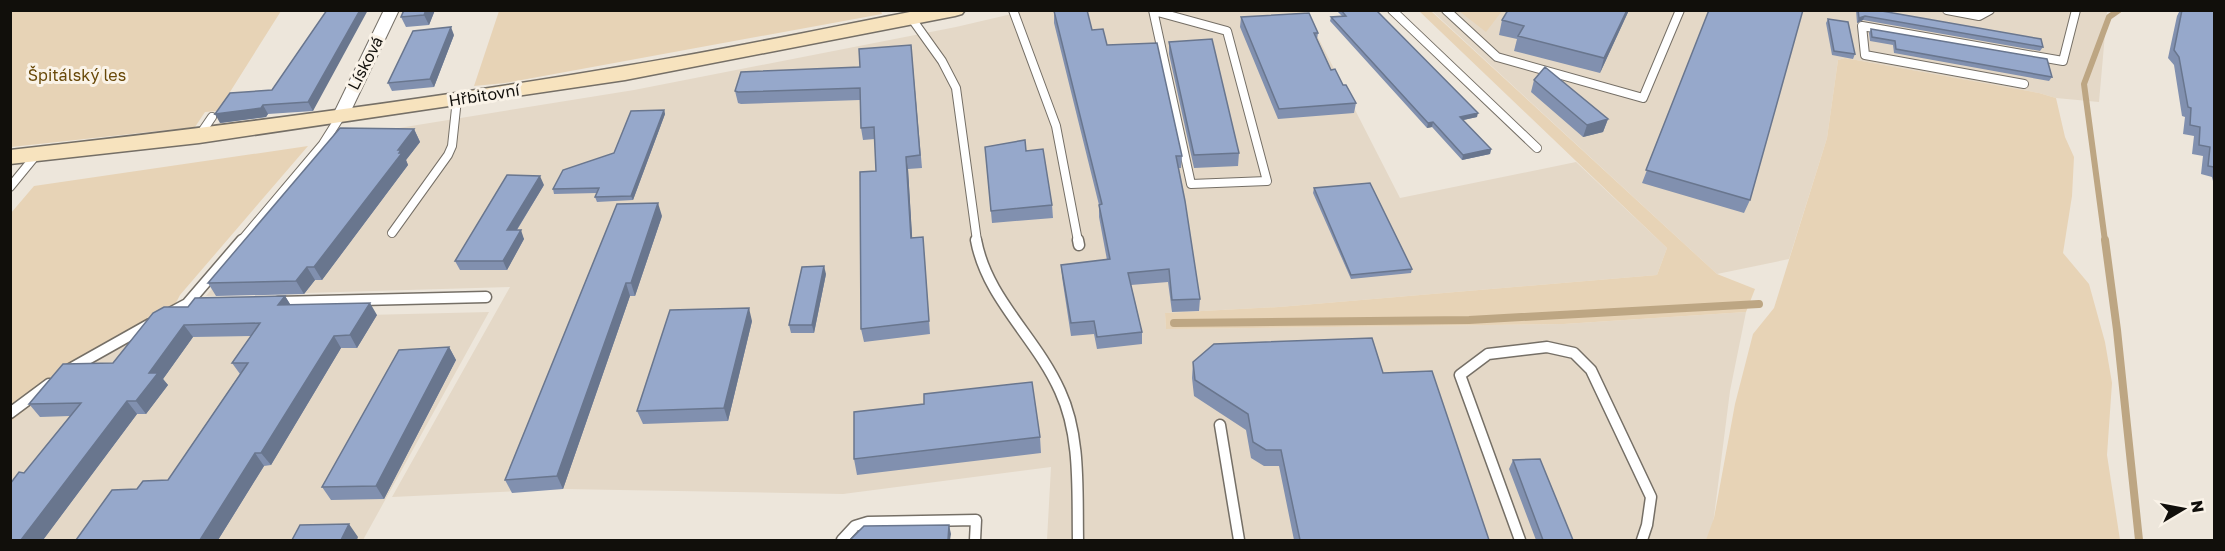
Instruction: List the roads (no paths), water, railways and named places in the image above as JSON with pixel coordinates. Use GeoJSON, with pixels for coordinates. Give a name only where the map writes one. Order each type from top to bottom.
{"type":"FeatureCollection","features":[{"type":"Feature","properties":{"kind":"street","name":"Lísková"},"geometry":{"type":"LineString","coordinates":[[340,117],[392,10]]}},
{"type":"Feature","properties":{"kind":"street","name":"Hřbitovní"},"geometry":{"type":"LineString","coordinates":[[10,157],[199,136],[340,117],[625,73],[910,15],[955,10]]}},
{"type":"Feature","properties":{"kind":"lane"},"geometry":{"type":"LineString","coordinates":[[1013,10],[1056,126],[1079,245]]}},
{"type":"Feature","properties":{"kind":"lane"},"geometry":{"type":"LineString","coordinates":[[1392,10],[1537,148]]}},
{"type":"Feature","properties":{"kind":"lane"},"geometry":{"type":"LineString","coordinates":[[1446,10],[1497,57],[1642,98],[1680,10]]}},
{"type":"Feature","properties":{"kind":"lane"},"geometry":{"type":"LineString","coordinates":[[1947,10],[1979,16],[1990,10]]}},
{"type":"Feature","properties":{"kind":"lane"},"geometry":{"type":"LineString","coordinates":[[2024,84],[1865,55],[1862,26],[2062,61],[2076,10]]}},
{"type":"Feature","properties":{"kind":"lane"},"geometry":{"type":"LineString","coordinates":[[1154,11],[1227,31],[1267,181],[1191,184],[1154,11]]}},
{"type":"Feature","properties":{"kind":"lane"},"geometry":{"type":"LineString","coordinates":[[910,15],[932,44],[951,75],[956,88],[969,193],[978,250],[985,272],[996,293],[1021,327],[1061,392],[1072,434],[1078,540]]}},
{"type":"Feature","properties":{"kind":"lane"},"geometry":{"type":"LineString","coordinates":[[392,233],[453,146],[457,99]]}},
{"type":"Feature","properties":{"kind":"lane"},"geometry":{"type":"LineString","coordinates":[[199,136],[212,117]]}},
{"type":"Feature","properties":{"kind":"lane"},"geometry":{"type":"LineString","coordinates":[[167,315],[187,304],[323,144],[340,117]]}},
{"type":"Feature","properties":{"kind":"lane"},"geometry":{"type":"LineString","coordinates":[[10,187],[38,154]]}},
{"type":"Feature","properties":{"kind":"lane"},"geometry":{"type":"LineString","coordinates":[[270,302],[486,297]]}},
{"type":"Feature","properties":{"kind":"lane"},"geometry":{"type":"LineString","coordinates":[[187,304],[199,304]]}},
{"type":"Feature","properties":{"kind":"lane"},"geometry":{"type":"LineString","coordinates":[[62,375],[158,320]]}},
{"type":"Feature","properties":{"kind":"lane"},"geometry":{"type":"LineString","coordinates":[[1520,540],[1460,375],[1488,354],[1547,346],[1574,353],[1591,370],[1651,496],[1647,525],[1642,540]]}},
{"type":"Feature","properties":{"kind":"lane"},"geometry":{"type":"LineString","coordinates":[[10,414],[53,381]]}},
{"type":"Feature","properties":{"kind":"lane"},"geometry":{"type":"LineString","coordinates":[[1220,425],[1239,540]]}},
{"type":"Feature","properties":{"kind":"lane"},"geometry":{"type":"LineString","coordinates":[[842,540],[855,526],[868,522],[976,520],[975,540]]}},
{"type":"Feature","properties":{"kind":"waterway"},"geometry":{"type":"LineString","coordinates":[[2105,241],[2084,84],[2109,17],[2119,10]]}},
{"type":"Feature","properties":{"kind":"waterway"},"geometry":{"type":"LineString","coordinates":[[2105,240],[2139,540]]}},
{"type":"Feature","properties":{"kind":"waterway"},"geometry":{"type":"LineString","coordinates":[[1174,323],[1469,320],[1759,304]]}},
{"type":"Feature","properties":{"kind":"park label","name":"Špitálský les"},"geometry":{"type":"Point","coordinates":[77,75]}}]}
